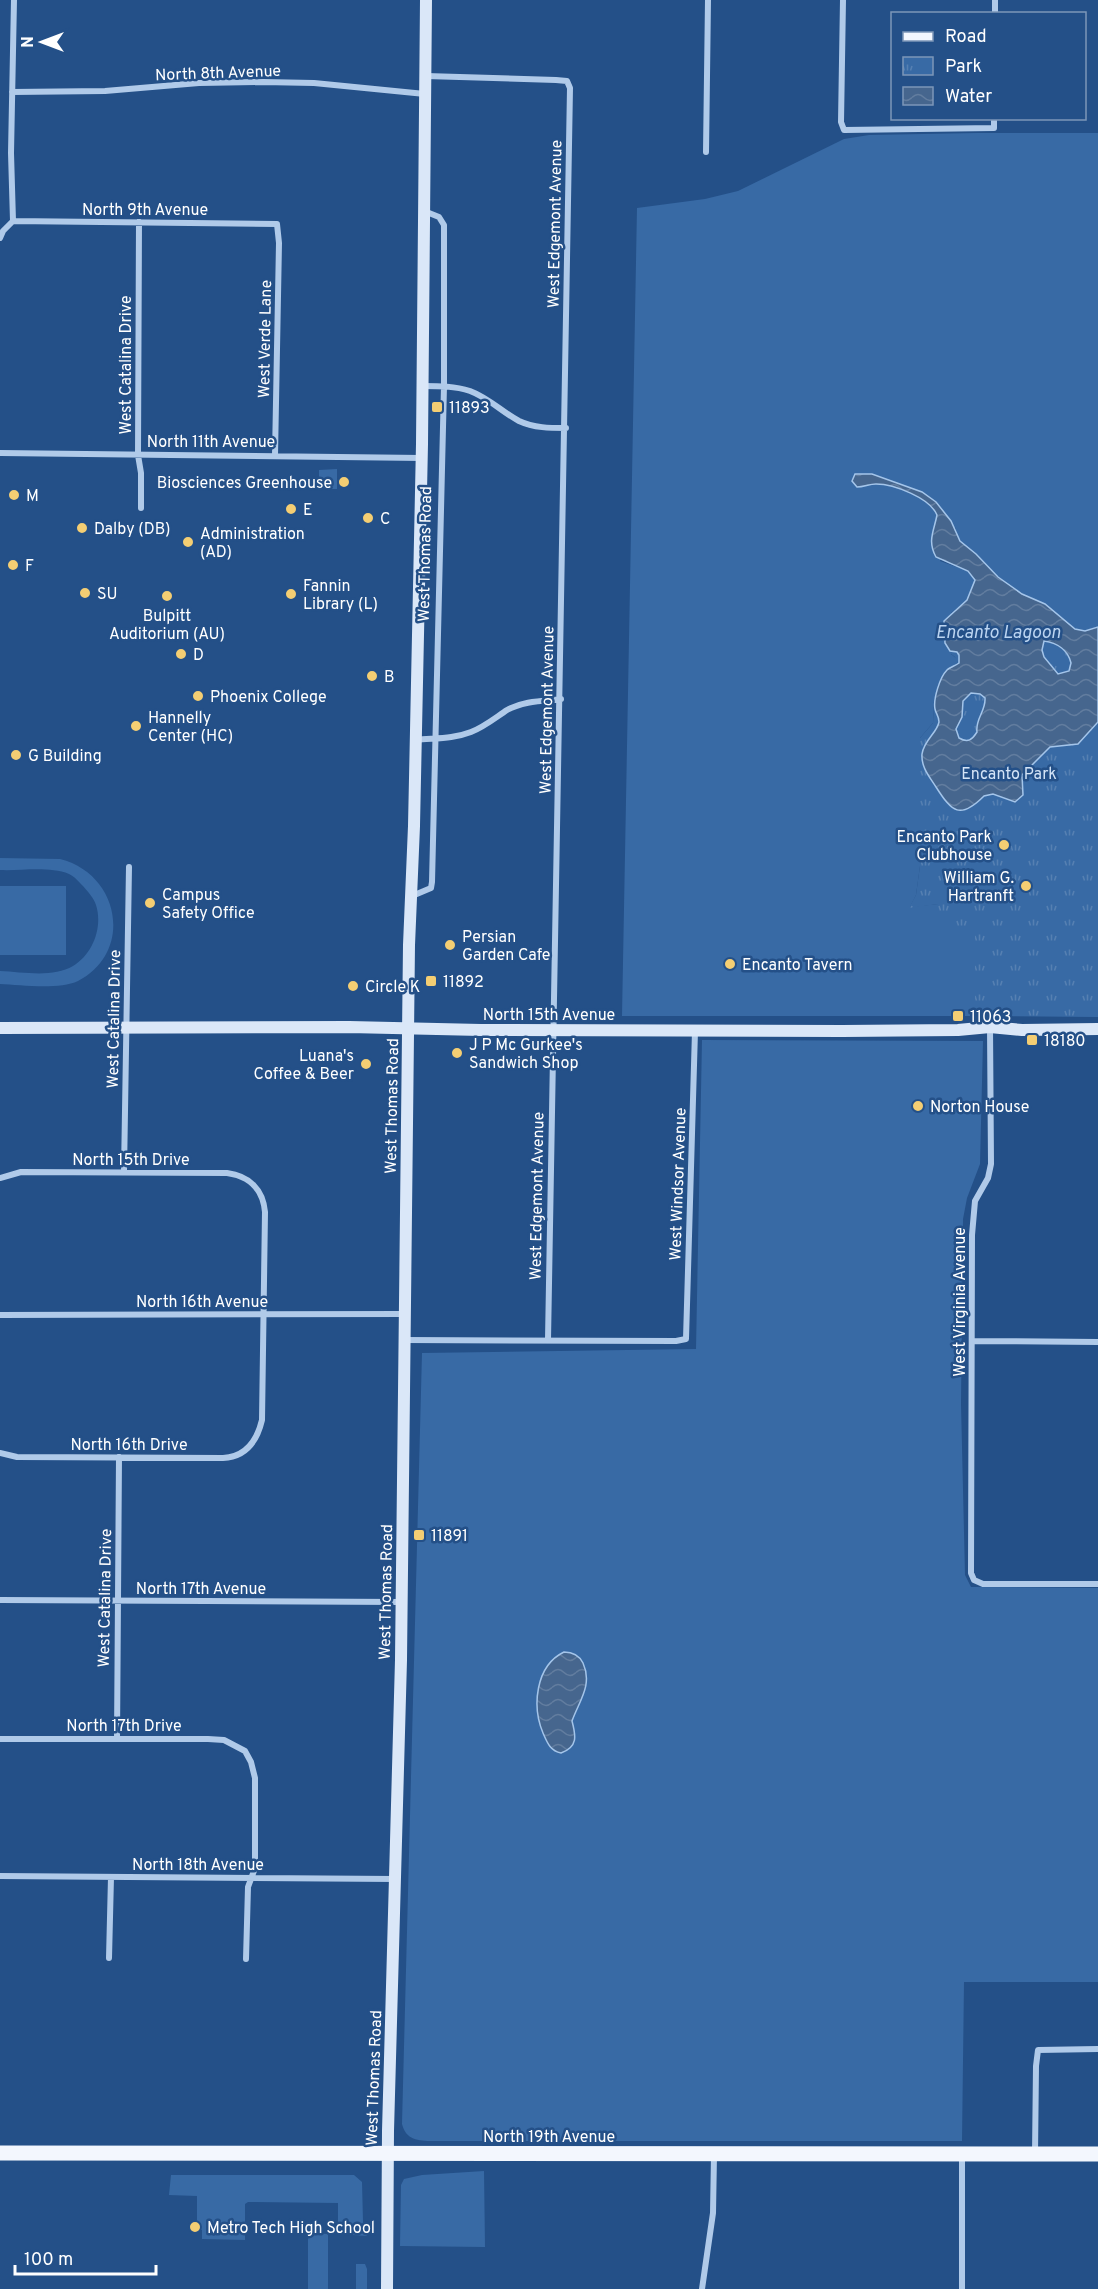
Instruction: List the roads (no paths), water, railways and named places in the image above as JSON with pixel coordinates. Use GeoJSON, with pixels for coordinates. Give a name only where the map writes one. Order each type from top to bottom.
{"type":"FeatureCollection","features":[{"type":"Feature","properties":{"kind":"main road","name":"West Thomas Road"},"geometry":{"type":"LineString","coordinates":[[387,2289],[388,2155],[402,1602],[408,1028],[422,458],[426,0]]}},
{"type":"Feature","properties":{"kind":"main road","name":"North 15th Avenue"},"geometry":{"type":"LineString","coordinates":[[0,1028],[931,1031],[990,1027],[1022,1030],[1098,1029]]}},
{"type":"Feature","properties":{"kind":"main road","name":"North 19th Avenue"},"geometry":{"type":"LineString","coordinates":[[0,2153],[1098,2154]]}},
{"type":"Feature","properties":{"kind":"street"},"geometry":{"type":"LineString","coordinates":[[0,238],[3,231],[13,221],[14,0]]}},
{"type":"Feature","properties":{"kind":"street"},"geometry":{"type":"LineString","coordinates":[[706,152],[708,0]]}},
{"type":"Feature","properties":{"kind":"street"},"geometry":{"type":"LineString","coordinates":[[843,0],[841,122],[844,130],[994,128],[994,120]]}},
{"type":"Feature","properties":{"kind":"street","name":"West Edgemont Avenue"},"geometry":{"type":"LineString","coordinates":[[425,76],[567,81],[570,88],[566,428],[552,1030],[548,1340]]}},
{"type":"Feature","properties":{"kind":"street","name":"North 8th Avenue"},"geometry":{"type":"LineString","coordinates":[[12,92],[105,91],[199,83],[263,82],[315,83],[425,94]]}},
{"type":"Feature","properties":{"kind":"street","name":"West Thomas Road"},"geometry":{"type":"LineString","coordinates":[[412,896],[431,888],[432,882],[444,386],[444,225],[439,218],[423,211]]}},
{"type":"Feature","properties":{"kind":"street","name":"North 9th Avenue"},"geometry":{"type":"LineString","coordinates":[[13,221],[277,224]]}},
{"type":"Feature","properties":{"kind":"street","name":"West Catalina Drive"},"geometry":{"type":"LineString","coordinates":[[140,222],[138,455],[141,473],[141,508]]}},
{"type":"Feature","properties":{"kind":"street","name":"West Verde Lane"},"geometry":{"type":"LineString","coordinates":[[275,455],[279,243],[277,224]]}},
{"type":"Feature","properties":{"kind":"street"},"geometry":{"type":"LineString","coordinates":[[422,386],[444,386],[469,391],[487,398],[519,421],[538,427],[566,428]]}},
{"type":"Feature","properties":{"kind":"street","name":"North 11th Avenue"},"geometry":{"type":"LineString","coordinates":[[0,453],[422,458]]}},
{"type":"Feature","properties":{"kind":"street"},"geometry":{"type":"LineString","coordinates":[[416,740],[470,733],[488,724],[507,710],[525,702],[561,699]]}},
{"type":"Feature","properties":{"kind":"street","name":"West Catalina Drive"},"geometry":{"type":"LineString","coordinates":[[124,1172],[129,867]]}},
{"type":"Feature","properties":{"kind":"street","name":"West Virginia Avenue"},"geometry":{"type":"LineString","coordinates":[[990,1027],[991,1164],[988,1178],[975,1201],[973,1215],[971,1574],[974,1580],[983,1584],[1098,1584]]}},
{"type":"Feature","properties":{"kind":"street","name":"West Windsor Avenue"},"geometry":{"type":"LineString","coordinates":[[548,1340],[676,1341],[686,1339],[695,1030]]}},
{"type":"Feature","properties":{"kind":"street","name":"North 15th Drive"},"geometry":{"type":"LineString","coordinates":[[0,1178],[21,1172],[227,1173],[243,1176],[258,1189],[265,1212],[263,1316]]}},
{"type":"Feature","properties":{"kind":"street","name":"North 16th Avenue"},"geometry":{"type":"LineString","coordinates":[[0,1315],[405,1314]]}},
{"type":"Feature","properties":{"kind":"street","name":"North 16th Drive"},"geometry":{"type":"LineString","coordinates":[[0,1453],[17,1457],[230,1458],[245,1452],[259,1433],[262,1420],[263,1316]]}},
{"type":"Feature","properties":{"kind":"street"},"geometry":{"type":"LineString","coordinates":[[404,1340],[548,1340]]}},
{"type":"Feature","properties":{"kind":"street"},"geometry":{"type":"LineString","coordinates":[[972,1341],[1098,1342]]}},
{"type":"Feature","properties":{"kind":"street","name":"West Catalina Drive"},"geometry":{"type":"LineString","coordinates":[[117,1739],[119,1457]]}},
{"type":"Feature","properties":{"kind":"street","name":"North 17th Avenue"},"geometry":{"type":"LineString","coordinates":[[0,1600],[402,1602]]}},
{"type":"Feature","properties":{"kind":"street","name":"North 17th Drive"},"geometry":{"type":"LineString","coordinates":[[0,1739],[224,1740],[245,1751],[251,1762],[255,1778],[255,1868],[251,1878]]}},
{"type":"Feature","properties":{"kind":"street","name":"North 18th Avenue"},"geometry":{"type":"LineString","coordinates":[[0,1876],[396,1879]]}},
{"type":"Feature","properties":{"kind":"street"},"geometry":{"type":"LineString","coordinates":[[109,1958],[111,1877]]}},
{"type":"Feature","properties":{"kind":"street"},"geometry":{"type":"LineString","coordinates":[[246,1959],[248,1887],[251,1878]]}},
{"type":"Feature","properties":{"kind":"street"},"geometry":{"type":"LineString","coordinates":[[1035,2154],[1035,2066],[1038,2050],[1098,2049]]}},
{"type":"Feature","properties":{"kind":"street"},"geometry":{"type":"LineString","coordinates":[[702,2289],[713,2213],[714,2154]]}},
{"type":"Feature","properties":{"kind":"street"},"geometry":{"type":"LineString","coordinates":[[962,2154],[962,2289]]}},
{"type":"Feature","properties":{"kind":"water","name":"Encanto Lagoon"},"geometry":{"type":"Polygon","coordinates":[[[855,474],[872,474],[922,492],[936,502],[951,521],[960,541],[998,577],[1022,594],[1045,604],[1075,629],[1085,631],[1098,627],[1098,722],[1078,744],[1050,747],[1022,775],[1023,795],[1015,802],[993,794],[984,796],[969,808],[957,810],[942,796],[926,771],[922,754],[939,722],[935,709],[938,688],[947,670],[959,663],[957,652],[950,651],[945,643],[944,621],[967,600],[975,580],[968,571],[936,557],[932,541],[937,515],[927,503],[911,493],[892,486],[876,484],[857,487],[852,481],[855,474]],[[1044,641],[1042,650],[1044,657],[1058,674],[1069,671],[1070,658],[1065,651],[1053,643],[1044,641]],[[971,693],[963,701],[962,717],[956,729],[959,738],[965,740],[971,739],[977,732],[985,703],[985,698],[980,694],[971,693]]]}},
{"type":"Feature","properties":{"kind":"water"},"geometry":{"type":"Polygon","coordinates":[[[564,1652],[573,1653],[580,1658],[586,1671],[586,1686],[572,1721],[573,1744],[567,1751],[561,1753],[552,1748],[544,1736],[537,1700],[538,1688],[547,1667],[554,1658],[564,1652]]]}},
{"type":"Feature","properties":{"kind":"place","name":"11893"},"geometry":{"type":"Point","coordinates":[437,407]}},
{"type":"Feature","properties":{"kind":"place","name":"Biosciences Greenhouse"},"geometry":{"type":"Point","coordinates":[344,482]}},
{"type":"Feature","properties":{"kind":"place","name":"M"},"geometry":{"type":"Point","coordinates":[14,495]}},
{"type":"Feature","properties":{"kind":"place","name":"E"},"geometry":{"type":"Point","coordinates":[291,509]}},
{"type":"Feature","properties":{"kind":"place","name":"C"},"geometry":{"type":"Point","coordinates":[368,518]}},
{"type":"Feature","properties":{"kind":"place","name":"Dalby (DB)"},"geometry":{"type":"Point","coordinates":[82,528]}},
{"type":"Feature","properties":{"kind":"place","name":"Administration (AD)"},"geometry":{"type":"Point","coordinates":[188,542]}},
{"type":"Feature","properties":{"kind":"place","name":"F"},"geometry":{"type":"Point","coordinates":[13,565]}},
{"type":"Feature","properties":{"kind":"place","name":"SU"},"geometry":{"type":"Point","coordinates":[85,593]}},
{"type":"Feature","properties":{"kind":"place","name":"Fannin Library (L)"},"geometry":{"type":"Point","coordinates":[291,594]}},
{"type":"Feature","properties":{"kind":"place","name":"Bulpitt Auditorium (AU)"},"geometry":{"type":"Point","coordinates":[167,596]}},
{"type":"Feature","properties":{"kind":"place","name":"D"},"geometry":{"type":"Point","coordinates":[181,654]}},
{"type":"Feature","properties":{"kind":"place","name":"B"},"geometry":{"type":"Point","coordinates":[372,676]}},
{"type":"Feature","properties":{"kind":"place","name":"Phoenix College"},"geometry":{"type":"Point","coordinates":[198,696]}},
{"type":"Feature","properties":{"kind":"place","name":"Hannelly Center (HC)"},"geometry":{"type":"Point","coordinates":[136,726]}},
{"type":"Feature","properties":{"kind":"place","name":"G Building"},"geometry":{"type":"Point","coordinates":[16,755]}},
{"type":"Feature","properties":{"kind":"place","name":"Encanto Park Clubhouse"},"geometry":{"type":"Point","coordinates":[1004,845]}},
{"type":"Feature","properties":{"kind":"place","name":"William G. Hartranft"},"geometry":{"type":"Point","coordinates":[1026,886]}},
{"type":"Feature","properties":{"kind":"place","name":"Campus Safety Office"},"geometry":{"type":"Point","coordinates":[150,903]}},
{"type":"Feature","properties":{"kind":"place","name":"Persian Garden Cafe"},"geometry":{"type":"Point","coordinates":[450,945]}},
{"type":"Feature","properties":{"kind":"place","name":"Encanto Tavern"},"geometry":{"type":"Point","coordinates":[730,964]}},
{"type":"Feature","properties":{"kind":"place","name":"11892"},"geometry":{"type":"Point","coordinates":[431,981]}},
{"type":"Feature","properties":{"kind":"place","name":"Circle K"},"geometry":{"type":"Point","coordinates":[353,986]}},
{"type":"Feature","properties":{"kind":"place","name":"11063"},"geometry":{"type":"Point","coordinates":[958,1016]}},
{"type":"Feature","properties":{"kind":"place","name":"18180"},"geometry":{"type":"Point","coordinates":[1032,1040]}},
{"type":"Feature","properties":{"kind":"place","name":"J P Mc Gurkee's Sandwich Shop"},"geometry":{"type":"Point","coordinates":[457,1053]}},
{"type":"Feature","properties":{"kind":"place","name":"Luana's Coffee & Beer"},"geometry":{"type":"Point","coordinates":[366,1064]}},
{"type":"Feature","properties":{"kind":"place","name":"Norton House"},"geometry":{"type":"Point","coordinates":[918,1106]}},
{"type":"Feature","properties":{"kind":"place","name":"11891"},"geometry":{"type":"Point","coordinates":[419,1535]}},
{"type":"Feature","properties":{"kind":"place","name":"Metro Tech High School"},"geometry":{"type":"Point","coordinates":[195,2227]}},
{"type":"Feature","properties":{"kind":"park label","name":"Encanto Park"},"geometry":{"type":"Point","coordinates":[1009,773]}}]}
